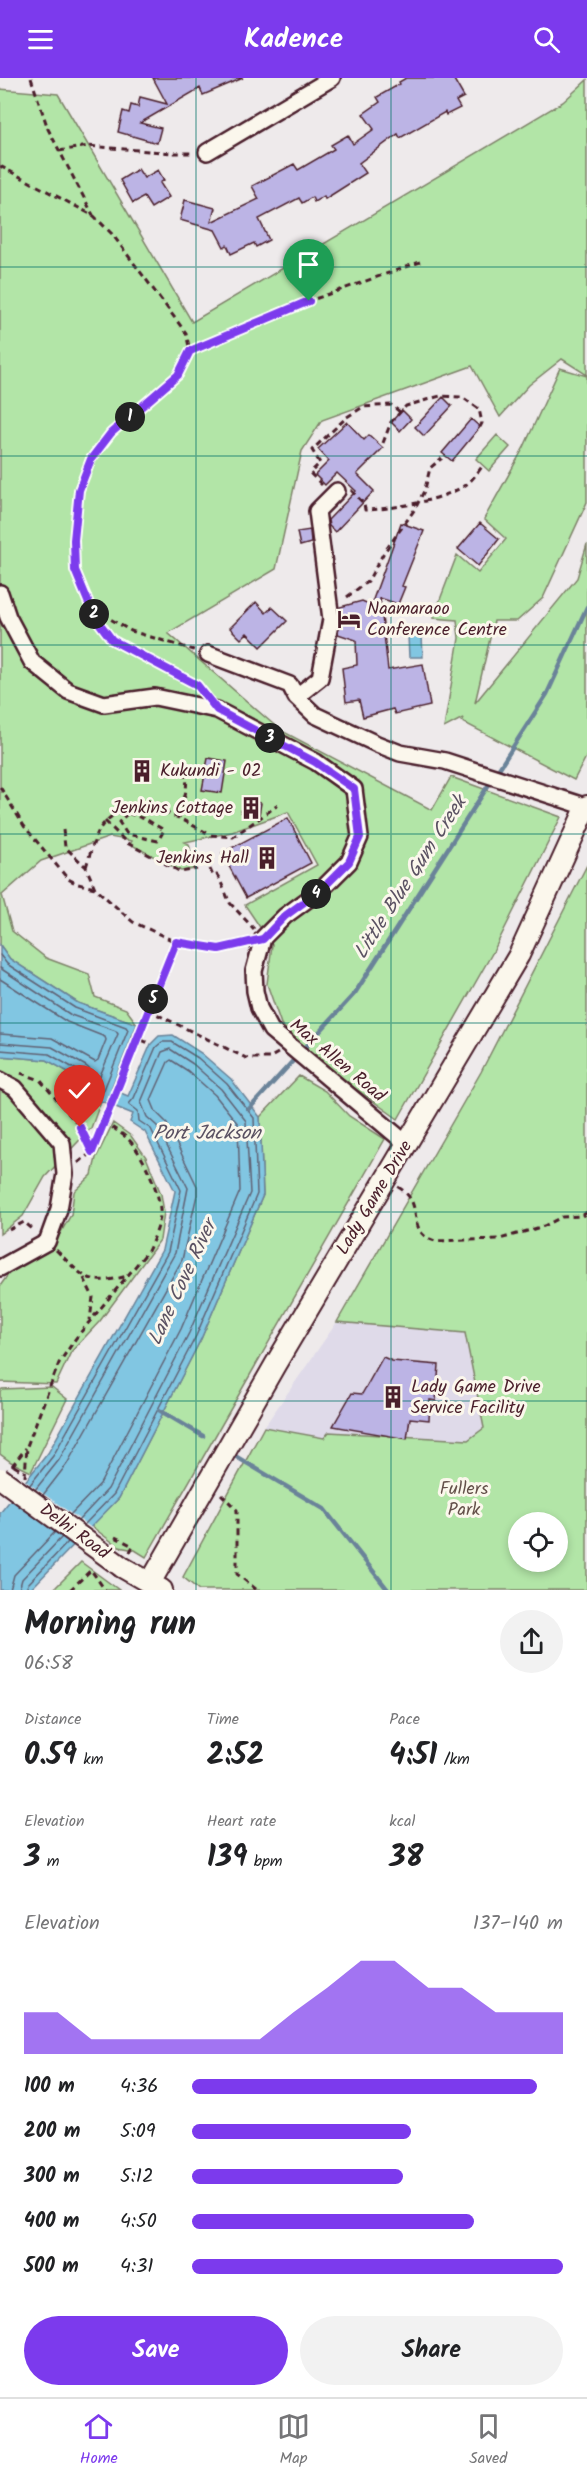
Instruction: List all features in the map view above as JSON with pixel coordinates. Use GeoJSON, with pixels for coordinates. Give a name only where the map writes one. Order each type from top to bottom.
{"type":"FeatureCollection","features":[{"type":"Feature","properties":{"kind":"main road","name":"Lady Game Drive"},"geometry":{"type":"LineString","coordinates":[[152,1588],[207,1481],[519,955],[587,806]]}},
{"type":"Feature","properties":{"kind":"main road","name":"Delhi Road"},"geometry":{"type":"LineString","coordinates":[[0,1478],[125,1561],[152,1588]]}},
{"type":"Feature","properties":{"kind":"street"},"geometry":{"type":"LineString","coordinates":[[207,152],[332,78]]}},
{"type":"Feature","properties":{"kind":"street"},"geometry":{"type":"LineString","coordinates":[[296,697],[320,678],[331,619],[317,511],[338,490]]}},
{"type":"Feature","properties":{"kind":"street","name":"Max Allen Road"},"geometry":{"type":"LineString","coordinates":[[0,593],[8,617],[32,662],[68,691],[104,704],[155,697],[217,710],[315,762],[354,789],[360,837],[349,862],[322,889],[260,935],[254,970],[259,1008],[272,1030],[289,1047],[408,1145]]}},
{"type":"Feature","properties":{"kind":"street"},"geometry":{"type":"LineString","coordinates":[[208,654],[290,685],[296,697],[315,714],[400,753],[446,761],[587,806]]}},
{"type":"Feature","properties":{"kind":"street"},"geometry":{"type":"LineString","coordinates":[[0,1080],[15,1088],[62,1143],[65,1174],[59,1209],[47,1242],[0,1268]]}},
{"type":"Feature","properties":{"kind":"path"},"geometry":{"type":"LineString","coordinates":[[32,78],[48,129],[94,216],[112,234],[186,333],[190,351],[178,375],[111,433],[91,459],[79,490],[74,540],[75,570],[91,608],[112,640],[197,685],[217,710]]}},
{"type":"Feature","properties":{"kind":"path"},"geometry":{"type":"LineString","coordinates":[[59,152],[88,146],[173,153],[207,152]]}},
{"type":"Feature","properties":{"kind":"path"},"geometry":{"type":"LineString","coordinates":[[0,166],[94,216]]}},
{"type":"Feature","properties":{"kind":"path"},"geometry":{"type":"LineString","coordinates":[[190,351],[309,301],[420,262]]}},
{"type":"Feature","properties":{"kind":"path"},"geometry":{"type":"LineString","coordinates":[[383,443],[391,422],[406,406],[440,396],[462,397],[479,409],[482,423],[480,427]]}},
{"type":"Feature","properties":{"kind":"path"},"geometry":{"type":"LineString","coordinates":[[400,412],[391,405],[363,407],[347,417],[312,450],[320,463],[310,473],[364,504],[365,510],[399,507],[468,484],[483,465]]}},
{"type":"Feature","properties":{"kind":"path"},"geometry":{"type":"LineString","coordinates":[[347,597],[368,581],[418,502],[430,468],[442,458]]}},
{"type":"Feature","properties":{"kind":"path"},"geometry":{"type":"LineString","coordinates":[[91,608],[131,631],[208,654]]}},
{"type":"Feature","properties":{"kind":"path"},"geometry":{"type":"LineString","coordinates":[[179,818],[187,784],[187,774],[182,766]]}},
{"type":"Feature","properties":{"kind":"path"},"geometry":{"type":"LineString","coordinates":[[0,787],[24,826],[68,879],[94,888],[133,922],[176,942],[219,949],[260,935],[230,903],[218,876],[213,876],[210,869]]}},
{"type":"Feature","properties":{"kind":"path"},"geometry":{"type":"LineString","coordinates":[[86,867],[98,828],[112,814],[140,802],[179,818],[211,835],[233,837],[278,805]]}},
{"type":"Feature","properties":{"kind":"path"},"geometry":{"type":"LineString","coordinates":[[128,813],[147,820],[164,831],[158,841],[127,834],[123,826],[119,822],[128,813]]}},
{"type":"Feature","properties":{"kind":"path"},"geometry":{"type":"LineString","coordinates":[[105,821],[127,843],[181,872],[197,869]]}},
{"type":"Feature","properties":{"kind":"path"},"geometry":{"type":"LineString","coordinates":[[116,832],[123,826]]}},
{"type":"Feature","properties":{"kind":"path"},"geometry":{"type":"LineString","coordinates":[[63,830],[65,847],[86,867],[94,888]]}},
{"type":"Feature","properties":{"kind":"path"},"geometry":{"type":"LineString","coordinates":[[65,1174],[92,1152],[134,1037],[145,1017],[176,942]]}},
{"type":"Feature","properties":{"kind":"path"},"geometry":{"type":"LineString","coordinates":[[148,1010],[246,1058],[269,1058],[289,1047]]}},
{"type":"Feature","properties":{"kind":"path"},"geometry":{"type":"LineString","coordinates":[[134,1037],[151,1044]]}},
{"type":"Feature","properties":{"kind":"path"},"geometry":{"type":"LineString","coordinates":[[20,1073],[40,1080],[80,1127],[92,1152]]}},
{"type":"Feature","properties":{"kind":"path"},"geometry":{"type":"LineString","coordinates":[[26,1473],[13,1465],[27,1446],[59,1364],[148,1251],[155,1236],[160,1213],[157,1194],[141,1156],[120,1131],[104,1122]]}},
{"type":"Feature","properties":{"kind":"path"},"geometry":{"type":"LineString","coordinates":[[386,1180],[409,1193],[415,1204],[416,1220],[420,1232],[425,1239],[435,1241],[500,1239],[544,1226],[562,1217],[582,1216],[587,1212]]}},
{"type":"Feature","properties":{"kind":"path"},"geometry":{"type":"LineString","coordinates":[[9,1230],[24,1222],[83,1277],[93,1297],[90,1323]]}},
{"type":"Feature","properties":{"kind":"path"},"geometry":{"type":"LineString","coordinates":[[83,1277],[101,1281],[129,1275]]}},
{"type":"Feature","properties":{"kind":"path"},"geometry":{"type":"LineString","coordinates":[[24,1478],[27,1446]]}},
{"type":"Feature","properties":{"kind":"path"},"geometry":{"type":"LineString","coordinates":[[207,1481],[237,1510],[237,1574],[257,1590]]}},
{"type":"Feature","properties":{"kind":"path"},"geometry":{"type":"LineString","coordinates":[[116,1537],[133,1546],[125,1561]]}},
{"type":"Feature","properties":{"kind":"path"},"geometry":{"type":"LineString","coordinates":[[70,1590],[91,1570],[105,1590]]}},
{"type":"Feature","properties":{"kind":"shaded area"},"geometry":{"type":"Polygon","coordinates":[[[337,1322],[465,1333],[484,1428],[457,1449],[384,1449],[264,1427],[337,1322]]]}},
{"type":"Feature","properties":{"kind":"green space"},"geometry":{"type":"Polygon","coordinates":[[[587,80],[587,375],[562,359],[529,385],[500,417],[472,366],[322,420],[302,451],[276,569],[168,633],[280,730],[432,810],[451,777],[561,817],[494,950],[398,1119],[317,1061],[281,1024],[267,984],[272,945],[245,905],[317,865],[288,812],[232,832],[185,842],[189,844],[195,869],[181,871],[130,844],[132,841],[110,837],[41,861],[2,895],[12,931],[46,958],[89,974],[95,997],[126,1009],[137,1024],[78,1003],[10,959],[0,945],[0,89],[58,94],[192,322],[563,102],[587,80]]]}},
{"type":"Feature","properties":{"kind":"green space"},"geometry":{"type":"Polygon","coordinates":[[[560,368],[587,376],[587,502],[543,598],[517,621],[494,621],[475,703],[577,578],[587,544],[587,755],[574,780],[461,721],[463,718],[444,728],[459,638],[457,620],[433,618],[457,555],[478,573],[506,539],[484,519],[524,447],[560,368]]]}},
{"type":"Feature","properties":{"kind":"green space"},"geometry":{"type":"Polygon","coordinates":[[[497,435],[510,447],[489,471],[476,459],[497,435]]]}},
{"type":"Feature","properties":{"kind":"green space","name":"Fullers Park"},"geometry":{"type":"Polygon","coordinates":[[[587,865],[587,1590],[199,1590],[183,1577],[264,1427],[324,1438],[329,1432],[468,1440],[484,1428],[465,1333],[337,1322],[481,1072],[587,865]]]}},
{"type":"Feature","properties":{"kind":"green space"},"geometry":{"type":"Polygon","coordinates":[[[0,1056],[47,1060],[79,1078],[101,1101],[91,1128],[45,1177],[23,1216],[0,1234],[0,1056]]]}},
{"type":"Feature","properties":{"kind":"green space"},"geometry":{"type":"Polygon","coordinates":[[[299,1076],[325,1091],[349,1116],[385,1139],[146,1557],[135,1550],[119,1547],[91,1526],[119,1498],[201,1339],[263,1195],[260,1117],[299,1076]]]}},
{"type":"Feature","properties":{"kind":"green space"},"geometry":{"type":"Polygon","coordinates":[[[113,1123],[131,1136],[146,1157],[161,1194],[164,1212],[160,1240],[100,1321],[71,1352],[56,1384],[0,1382],[0,1286],[10,1272],[54,1244],[71,1215],[74,1192],[92,1175],[96,1158],[113,1123]]]}},
{"type":"Feature","properties":{"kind":"green space"},"geometry":{"type":"Polygon","coordinates":[[[52,1387],[67,1399],[31,1472],[0,1454],[0,1391],[2,1389],[52,1387]]]}},
{"type":"Feature","properties":{"kind":"green space"},"geometry":{"type":"Polygon","coordinates":[[[81,1562],[119,1590],[53,1590],[81,1562]]]}},
{"type":"Feature","properties":{"kind":"water"},"geometry":{"type":"Polygon","coordinates":[[[408,636],[422,636],[423,657],[409,657],[408,636]]]}},
{"type":"Feature","properties":{"kind":"water","name":"Port Jackson"},"geometry":{"type":"Polygon","coordinates":[[[0,945],[10,959],[78,1003],[137,1024],[111,1089],[128,1096],[151,1044],[159,1036],[173,1035],[201,1053],[231,1079],[260,1117],[263,1195],[201,1339],[119,1498],[30,1590],[0,1590],[0,1513],[48,1453],[162,1250],[175,1191],[145,1132],[130,1122],[133,1114],[101,1101],[79,1078],[47,1060],[0,1056],[0,945]]]}},
{"type":"Feature","properties":{"kind":"pier"},"geometry":{"type":"Polygon","coordinates":[[[23,1479],[93,1529],[78,1544],[11,1495],[23,1479]]]}},
{"type":"Feature","properties":{"kind":"building"},"geometry":{"type":"Polygon","coordinates":[[[153,78],[243,78],[203,95],[200,88],[140,123],[161,128],[157,143],[118,132],[123,111],[129,113],[131,105],[138,107],[140,97],[167,104],[153,78]]]}},
{"type":"Feature","properties":{"kind":"building"},"geometry":{"type":"Polygon","coordinates":[[[406,78],[453,78],[464,97],[456,101],[460,108],[446,115],[445,112],[400,138],[398,134],[359,163],[366,173],[325,199],[324,196],[314,202],[312,197],[302,203],[299,198],[259,219],[269,240],[256,247],[254,243],[231,254],[227,245],[224,247],[215,230],[180,220],[185,200],[215,208],[211,222],[259,199],[252,186],[294,164],[298,170],[334,149],[331,145],[348,135],[353,144],[374,129],[363,114],[380,102],[377,97],[406,78]]]}},
{"type":"Feature","properties":{"kind":"building"},"geometry":{"type":"Polygon","coordinates":[[[138,169],[144,178],[158,170],[164,180],[160,183],[169,197],[151,208],[144,197],[133,203],[120,180],[138,169]]]}},
{"type":"Feature","properties":{"kind":"building"},"geometry":{"type":"Polygon","coordinates":[[[443,397],[452,406],[424,436],[415,427],[443,397]]]}},
{"type":"Feature","properties":{"kind":"building"},"geometry":{"type":"Polygon","coordinates":[[[402,410],[411,419],[400,431],[391,422],[402,410]]]}},
{"type":"Feature","properties":{"kind":"building"},"geometry":{"type":"Polygon","coordinates":[[[471,419],[480,427],[452,461],[442,453],[471,419]]]}},
{"type":"Feature","properties":{"kind":"building"},"geometry":{"type":"Polygon","coordinates":[[[347,422],[364,440],[369,435],[383,448],[357,474],[374,491],[335,532],[329,526],[328,520],[356,491],[337,473],[325,485],[315,475],[329,461],[318,449],[347,422]]]}},
{"type":"Feature","properties":{"kind":"building"},"geometry":{"type":"Polygon","coordinates":[[[401,523],[424,531],[402,586],[405,587],[398,604],[380,598],[388,670],[423,664],[430,706],[395,714],[393,709],[363,717],[359,700],[346,702],[342,668],[357,665],[356,640],[338,634],[340,607],[362,601],[371,605],[401,523]]]}},
{"type":"Feature","properties":{"kind":"building"},"geometry":{"type":"Polygon","coordinates":[[[480,523],[499,539],[478,566],[458,549],[480,523]]]}},
{"type":"Feature","properties":{"kind":"building"},"geometry":{"type":"Polygon","coordinates":[[[310,530],[311,543],[300,546],[297,532],[310,530]]]}},
{"type":"Feature","properties":{"kind":"building"},"geometry":{"type":"Polygon","coordinates":[[[256,602],[266,613],[272,607],[287,621],[261,647],[247,633],[241,639],[230,628],[256,602]]]}},
{"type":"Feature","properties":{"kind":"building"},"geometry":{"type":"Polygon","coordinates":[[[208,758],[227,761],[222,793],[202,790],[208,758]]]}},
{"type":"Feature","properties":{"kind":"building","name":"Jenkins Cottage"},"geometry":{"type":"Polygon","coordinates":[[[244,800],[261,803],[259,815],[241,812],[244,800]]]}},
{"type":"Feature","properties":{"kind":"building","name":"Jenkins Hall"},"geometry":{"type":"Polygon","coordinates":[[[288,818],[311,863],[246,898],[222,853],[288,818]]]}},
{"type":"Feature","properties":{"kind":"building","name":"Lady Game Drive Service Facility"},"geometry":{"type":"Polygon","coordinates":[[[383,1357],[392,1361],[439,1365],[436,1401],[430,1400],[429,1420],[410,1418],[407,1439],[333,1426],[352,1393],[362,1394],[383,1357]]]}},
{"type":"Feature","properties":{"kind":"waterway","name":"Little Blue Gum Creek"},"geometry":{"type":"LineString","coordinates":[[249,1109],[355,993],[547,694],[587,607]]}},
{"type":"Feature","properties":{"kind":"waterway"},"geometry":{"type":"LineString","coordinates":[[159,1410],[203,1436]]}},
{"type":"Feature","properties":{"kind":"waterway"},"geometry":{"type":"LineString","coordinates":[[230,1453],[324,1509],[388,1590]]}},
{"type":"Feature","properties":{"kind":"place","name":"Naamaraoo Conference Centre"},"geometry":{"type":"Point","coordinates":[349,619]}},
{"type":"Feature","properties":{"kind":"place","name":"Kukundi - 02"},"geometry":{"type":"Point","coordinates":[142,771]}},
{"type":"Feature","properties":{"kind":"place","name":"Jenkins Cottage"},"geometry":{"type":"Point","coordinates":[251,808]}},
{"type":"Feature","properties":{"kind":"place","name":"Jenkins Hall"},"geometry":{"type":"Point","coordinates":[267,858]}},
{"type":"Feature","properties":{"kind":"place","name":"Lady Game Drive Service Facility"},"geometry":{"type":"Point","coordinates":[393,1397]}},
{"type":"Feature","properties":{"kind":"route"},"geometry":{"type":"LineString","coordinates":[[80,1127],[92,1152],[106,1111],[176,942],[219,949],[263,939],[285,916],[322,889],[349,862],[360,837],[354,789],[315,762],[217,710],[197,685],[112,640],[94,616],[75,570],[74,540],[79,490],[91,459],[111,433],[178,375],[190,351],[309,301]]}},
{"type":"Feature","properties":{"kind":"water label","name":"Lane Cove River"},"geometry":{"type":"Point","coordinates":[183,1283]}}]}
